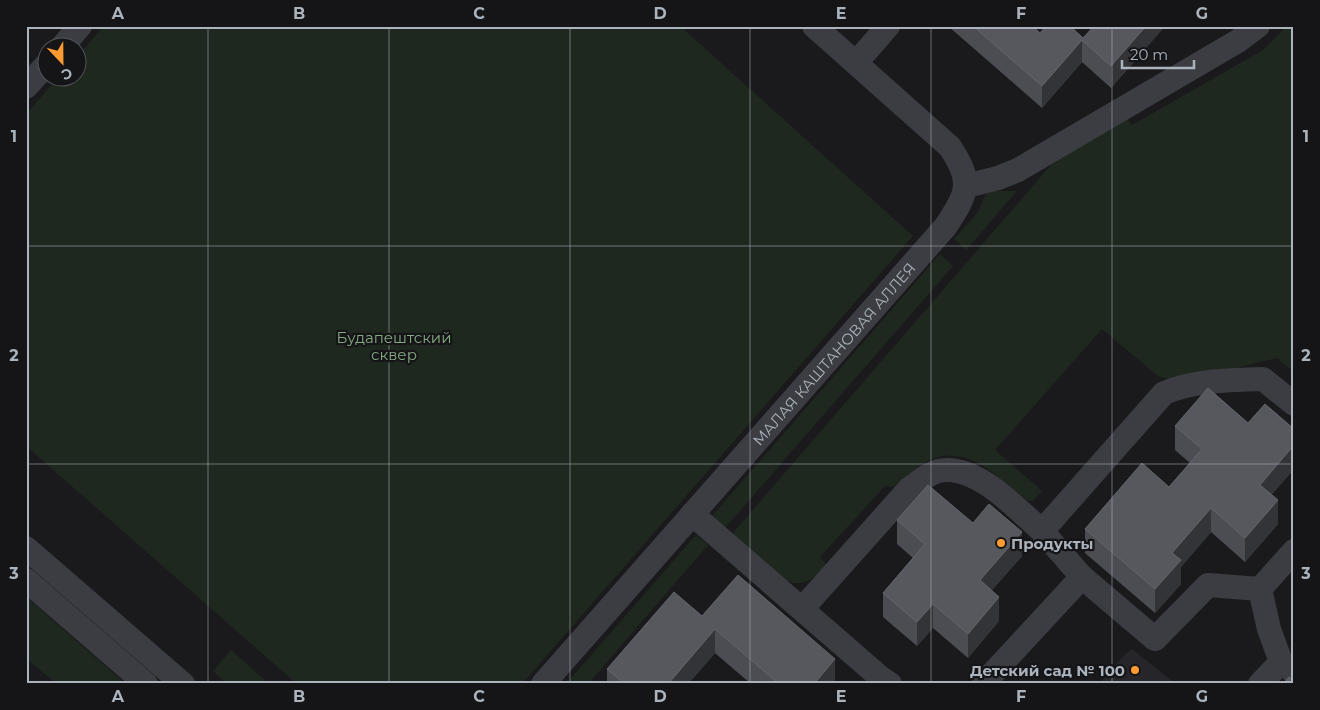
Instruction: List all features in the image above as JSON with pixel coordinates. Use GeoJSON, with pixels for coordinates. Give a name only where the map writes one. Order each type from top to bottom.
{"type":"FeatureCollection","features":[{"type":"Feature","properties":{"kind":"street"},"geometry":{"type":"LineString","coordinates":[[70,38],[80,26]]}},
{"type":"Feature","properties":{"kind":"street"},"geometry":{"type":"LineString","coordinates":[[814,26],[950,147],[964,175],[998,178],[1018,170],[1238,41],[1258,26]]}},
{"type":"Feature","properties":{"kind":"street"},"geometry":{"type":"LineString","coordinates":[[856,63],[888,26]]}},
{"type":"Feature","properties":{"kind":"street"},"geometry":{"type":"LineString","coordinates":[[26,87],[38,74]]}},
{"type":"Feature","properties":{"kind":"street","name":"МАЛАЯ КАШТАНОВАЯ АЛЛЕЯ"},"geometry":{"type":"LineString","coordinates":[[543,684],[946,226],[961,203],[964,175]]}},
{"type":"Feature","properties":{"kind":"street"},"geometry":{"type":"LineString","coordinates":[[1042,531],[1164,393],[1211,381],[1263,379],[1294,404]]}},
{"type":"Feature","properties":{"kind":"street"},"geometry":{"type":"LineString","coordinates":[[802,609],[909,489],[929,475],[946,470],[969,474],[989,485],[1042,531],[1082,577],[1155,639],[1208,585],[1260,589]]}},
{"type":"Feature","properties":{"kind":"street"},"geometry":{"type":"LineString","coordinates":[[692,514],[802,609],[882,682]]}},
{"type":"Feature","properties":{"kind":"street"},"geometry":{"type":"LineString","coordinates":[[26,548],[183,684]]}},
{"type":"Feature","properties":{"kind":"street"},"geometry":{"type":"LineString","coordinates":[[1260,589],[1294,551]]}},
{"type":"Feature","properties":{"kind":"street"},"geometry":{"type":"LineString","coordinates":[[983,684],[1082,577]]}},
{"type":"Feature","properties":{"kind":"street"},"geometry":{"type":"LineString","coordinates":[[26,580],[146,684]]}},
{"type":"Feature","properties":{"kind":"street"},"geometry":{"type":"LineString","coordinates":[[1260,589],[1269,629],[1287,667],[1260,684]]}},
{"type":"Feature","properties":{"kind":"shaded area","name":"Детский сад № 100"},"geometry":{"type":"Polygon","coordinates":[[[1132,649],[1176,684],[1099,684],[1123,656],[1132,649]]]}},
{"type":"Feature","properties":{"kind":"green space","name":"Будапештский сквер"},"geometry":{"type":"Polygon","coordinates":[[[104,26],[680,26],[913,236],[522,684],[297,684],[26,446],[26,114],[49,88],[88,88],[88,44],[104,26]]]}},
{"type":"Feature","properties":{"kind":"green space"},"geometry":{"type":"Polygon","coordinates":[[[1287,26],[1294,26],[1294,372],[1277,358],[1219,372],[1172,380],[1158,376],[1102,329],[995,450],[1042,491],[1032,501],[1028,501],[980,464],[967,458],[939,457],[924,463],[893,487],[885,486],[820,557],[827,565],[812,578],[799,583],[794,583],[780,576],[732,534],[1057,158],[1126,118],[1132,125],[1263,50],[1287,26]]]}},
{"type":"Feature","properties":{"kind":"green space"},"geometry":{"type":"Polygon","coordinates":[[[987,191],[1017,191],[966,250],[954,239],[978,212],[987,191]]]}},
{"type":"Feature","properties":{"kind":"green space"},"geometry":{"type":"Polygon","coordinates":[[[940,254],[953,266],[725,528],[712,516],[940,254]]]}},
{"type":"Feature","properties":{"kind":"green space"},"geometry":{"type":"Polygon","coordinates":[[[696,535],[708,545],[588,684],[566,684],[696,535]]]}},
{"type":"Feature","properties":{"kind":"green space"},"geometry":{"type":"Polygon","coordinates":[[[26,597],[126,684],[57,684],[26,658],[26,597]]]}},
{"type":"Feature","properties":{"kind":"green space"},"geometry":{"type":"Polygon","coordinates":[[[231,650],[269,684],[227,684],[213,671],[231,650]]]}},
{"type":"Feature","properties":{"kind":"building"},"geometry":{"type":"Polygon","coordinates":[[[973,26],[1032,26],[1040,33],[1046,26],[1070,26],[1083,38],[1094,26],[1146,26],[1111,66],[1082,40],[1042,86],[973,26]]]}},
{"type":"Feature","properties":{"kind":"building"},"geometry":{"type":"Polygon","coordinates":[[[1208,388],[1248,423],[1265,404],[1294,429],[1294,445],[1260,485],[1278,500],[1245,538],[1211,508],[1172,553],[1181,560],[1155,589],[1085,529],[1142,463],[1169,487],[1202,449],[1175,426],[1208,388]]]}},
{"type":"Feature","properties":{"kind":"building"},"geometry":{"type":"Polygon","coordinates":[[[928,485],[973,523],[989,504],[1022,532],[980,580],[999,597],[968,634],[933,604],[917,622],[883,593],[925,544],[897,520],[928,485]]]}},
{"type":"Feature","properties":{"kind":"building"},"geometry":{"type":"Polygon","coordinates":[[[738,575],[835,659],[814,684],[779,684],[715,629],[668,684],[625,684],[607,669],[674,592],[702,616],[738,575]]]}},
{"type":"Feature","properties":{"kind":"building"},"geometry":{"type":"Polygon","coordinates":[[[1289,677],[1294,681],[1294,684],[1283,684],[1289,677]]]}},
{"type":"Feature","properties":{"kind":"place","name":"Продукты"},"geometry":{"type":"Point","coordinates":[1001,543]}},
{"type":"Feature","properties":{"kind":"place","name":"Детский сад № 100"},"geometry":{"type":"Point","coordinates":[1135,670]}}]}
